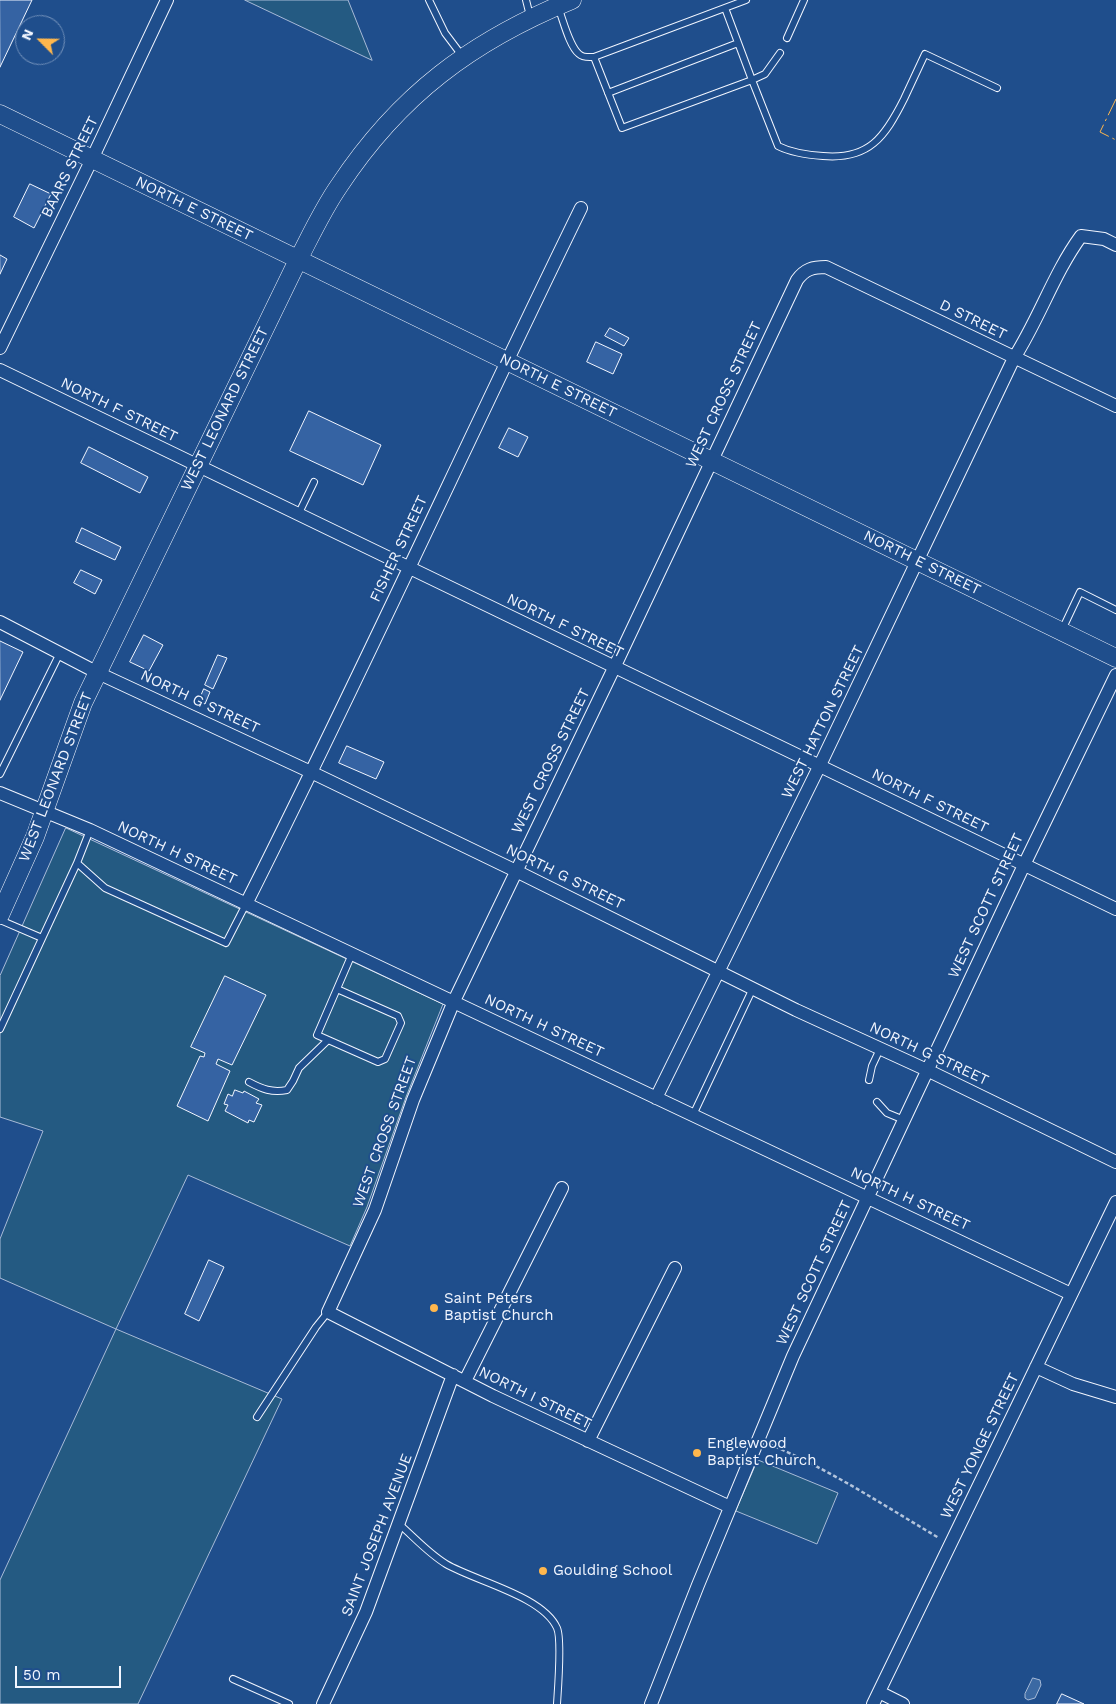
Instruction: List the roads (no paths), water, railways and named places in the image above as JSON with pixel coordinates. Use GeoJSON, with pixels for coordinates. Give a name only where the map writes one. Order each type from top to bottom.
{"type":"FeatureCollection","features":[{"type":"Feature","properties":{"kind":"street","name":"BAARS STREET"},"geometry":{"type":"LineString","coordinates":[[0,348],[167,0]]}},
{"type":"Feature","properties":{"kind":"street","name":"WEST LEONARD STREET"},"geometry":{"type":"LineString","coordinates":[[0,915],[35,836],[73,729],[98,673],[197,466],[321,216],[359,156],[410,99],[439,74],[463,57],[505,31],[565,3]]}},
{"type":"Feature","properties":{"kind":"street","name":"NORTH E STREET"},"geometry":{"type":"LineString","coordinates":[[0,114],[1116,658]]}},
{"type":"Feature","properties":{"kind":"street","name":"FISHER STREET"},"geometry":{"type":"LineString","coordinates":[[246,904],[313,773],[408,568],[580,208]]}},
{"type":"Feature","properties":{"kind":"street","name":"WEST HATTON STREET"},"geometry":{"type":"LineString","coordinates":[[656,1098],[820,765],[1014,358],[1029,335],[1070,251],[1081,236],[1104,239],[1116,245]]}},
{"type":"Feature","properties":{"kind":"street","name":"D STREET"},"geometry":{"type":"LineString","coordinates":[[815,267],[826,267],[1116,406]]}},
{"type":"Feature","properties":{"kind":"street","name":"WEST CROSS STREET"},"geometry":{"type":"LineString","coordinates":[[328,1312],[375,1210],[413,1100],[454,1001],[797,280],[806,270],[815,267]]}},
{"type":"Feature","properties":{"kind":"street","name":"NORTH F STREET"},"geometry":{"type":"LineString","coordinates":[[0,370],[614,668],[820,765],[1116,910]]}},
{"type":"Feature","properties":{"kind":"street","name":"NORTH G STREET"},"geometry":{"type":"LineString","coordinates":[[0,622],[98,673],[313,773],[753,988],[1116,1162]]}},
{"type":"Feature","properties":{"kind":"street","name":"WEST SCOTT STREET"},"geometry":{"type":"LineString","coordinates":[[651,1704],[793,1356],[1024,864],[1116,675]]}},
{"type":"Feature","properties":{"kind":"street","name":"NORTH H STREET"},"geometry":{"type":"LineString","coordinates":[[0,793],[90,830],[1071,1294]]}},
{"type":"Feature","properties":{"kind":"street","name":"SAINT JOSEPH AVENUE"},"geometry":{"type":"LineString","coordinates":[[323,1704],[343,1665],[366,1612],[399,1524],[459,1378],[562,1188]]}},
{"type":"Feature","properties":{"kind":"street","name":"WEST YONGE STREET"},"geometry":{"type":"LineString","coordinates":[[873,1704],[1116,1202]]}},
{"type":"Feature","properties":{"kind":"street"},"geometry":{"type":"LineString","coordinates":[[588,1441],[675,1268]]}},
{"type":"Feature","properties":{"kind":"street","name":"NORTH I STREET"},"geometry":{"type":"LineString","coordinates":[[328,1312],[588,1441],[730,1508]]}},
{"type":"Feature","properties":{"kind":"street"},"geometry":{"type":"LineString","coordinates":[[1036,1367],[1072,1384],[1116,1398]]}},
{"type":"Feature","properties":{"kind":"street"},"geometry":{"type":"LineString","coordinates":[[879,1692],[903,1704]]}},
{"type":"Feature","properties":{"kind":"lane"},"geometry":{"type":"LineString","coordinates":[[429,0],[445,33],[463,57]]}},
{"type":"Feature","properties":{"kind":"lane"},"geometry":{"type":"LineString","coordinates":[[526,0],[531,18]]}},
{"type":"Feature","properties":{"kind":"lane"},"geometry":{"type":"LineString","coordinates":[[565,3],[571,43],[578,54],[585,57],[594,57],[746,0]]}},
{"type":"Feature","properties":{"kind":"lane"},"geometry":{"type":"LineString","coordinates":[[787,38],[804,0]]}},
{"type":"Feature","properties":{"kind":"lane"},"geometry":{"type":"LineString","coordinates":[[725,8],[778,146],[786,150],[810,155],[844,157],[858,153],[870,146],[883,136],[894,119],[925,54],[997,88]]}},
{"type":"Feature","properties":{"kind":"lane"},"geometry":{"type":"LineString","coordinates":[[608,93],[738,43]]}},
{"type":"Feature","properties":{"kind":"lane"},"geometry":{"type":"LineString","coordinates":[[594,57],[622,128],[765,74],[780,53]]}},
{"type":"Feature","properties":{"kind":"lane"},"geometry":{"type":"LineString","coordinates":[[298,515],[314,482]]}},
{"type":"Feature","properties":{"kind":"lane"},"geometry":{"type":"LineString","coordinates":[[1061,631],[1080,592],[1116,610]]}},
{"type":"Feature","properties":{"kind":"lane"},"geometry":{"type":"LineString","coordinates":[[0,774],[60,653]]}},
{"type":"Feature","properties":{"kind":"lane"},"geometry":{"type":"LineString","coordinates":[[0,1029],[90,830]]}},
{"type":"Feature","properties":{"kind":"lane"},"geometry":{"type":"LineString","coordinates":[[76,863],[104,888],[226,942],[246,904]]}},
{"type":"Feature","properties":{"kind":"lane"},"geometry":{"type":"LineString","coordinates":[[0,920],[42,938]]}},
{"type":"Feature","properties":{"kind":"lane"},"geometry":{"type":"LineString","coordinates":[[337,989],[398,1016],[401,1023],[385,1060],[378,1062],[317,1036],[337,989],[352,954]]}},
{"type":"Feature","properties":{"kind":"lane"},"geometry":{"type":"LineString","coordinates":[[693,1115],[753,988]]}},
{"type":"Feature","properties":{"kind":"lane"},"geometry":{"type":"LineString","coordinates":[[249,1082],[263,1090],[278,1092],[287,1090],[299,1068],[328,1040]]}},
{"type":"Feature","properties":{"kind":"lane"},"geometry":{"type":"LineString","coordinates":[[869,1080],[872,1066],[880,1049]]}},
{"type":"Feature","properties":{"kind":"lane"},"geometry":{"type":"LineString","coordinates":[[877,1102],[887,1113],[904,1120]]}},
{"type":"Feature","properties":{"kind":"lane"},"geometry":{"type":"LineString","coordinates":[[257,1417],[316,1327],[328,1312]]}},
{"type":"Feature","properties":{"kind":"lane"},"geometry":{"type":"LineString","coordinates":[[399,1524],[446,1564],[532,1602],[550,1617],[558,1629],[559,1641],[557,1704]]}},
{"type":"Feature","properties":{"kind":"lane"},"geometry":{"type":"LineString","coordinates":[[233,1679],[289,1704]]}},
{"type":"Feature","properties":{"kind":"place","name":"Saint Peters Baptist Church"},"geometry":{"type":"Point","coordinates":[434,1308]}},
{"type":"Feature","properties":{"kind":"place","name":"Englewood Baptist Church"},"geometry":{"type":"Point","coordinates":[697,1453]}},
{"type":"Feature","properties":{"kind":"place","name":"Goulding School"},"geometry":{"type":"Point","coordinates":[543,1571]}}]}
